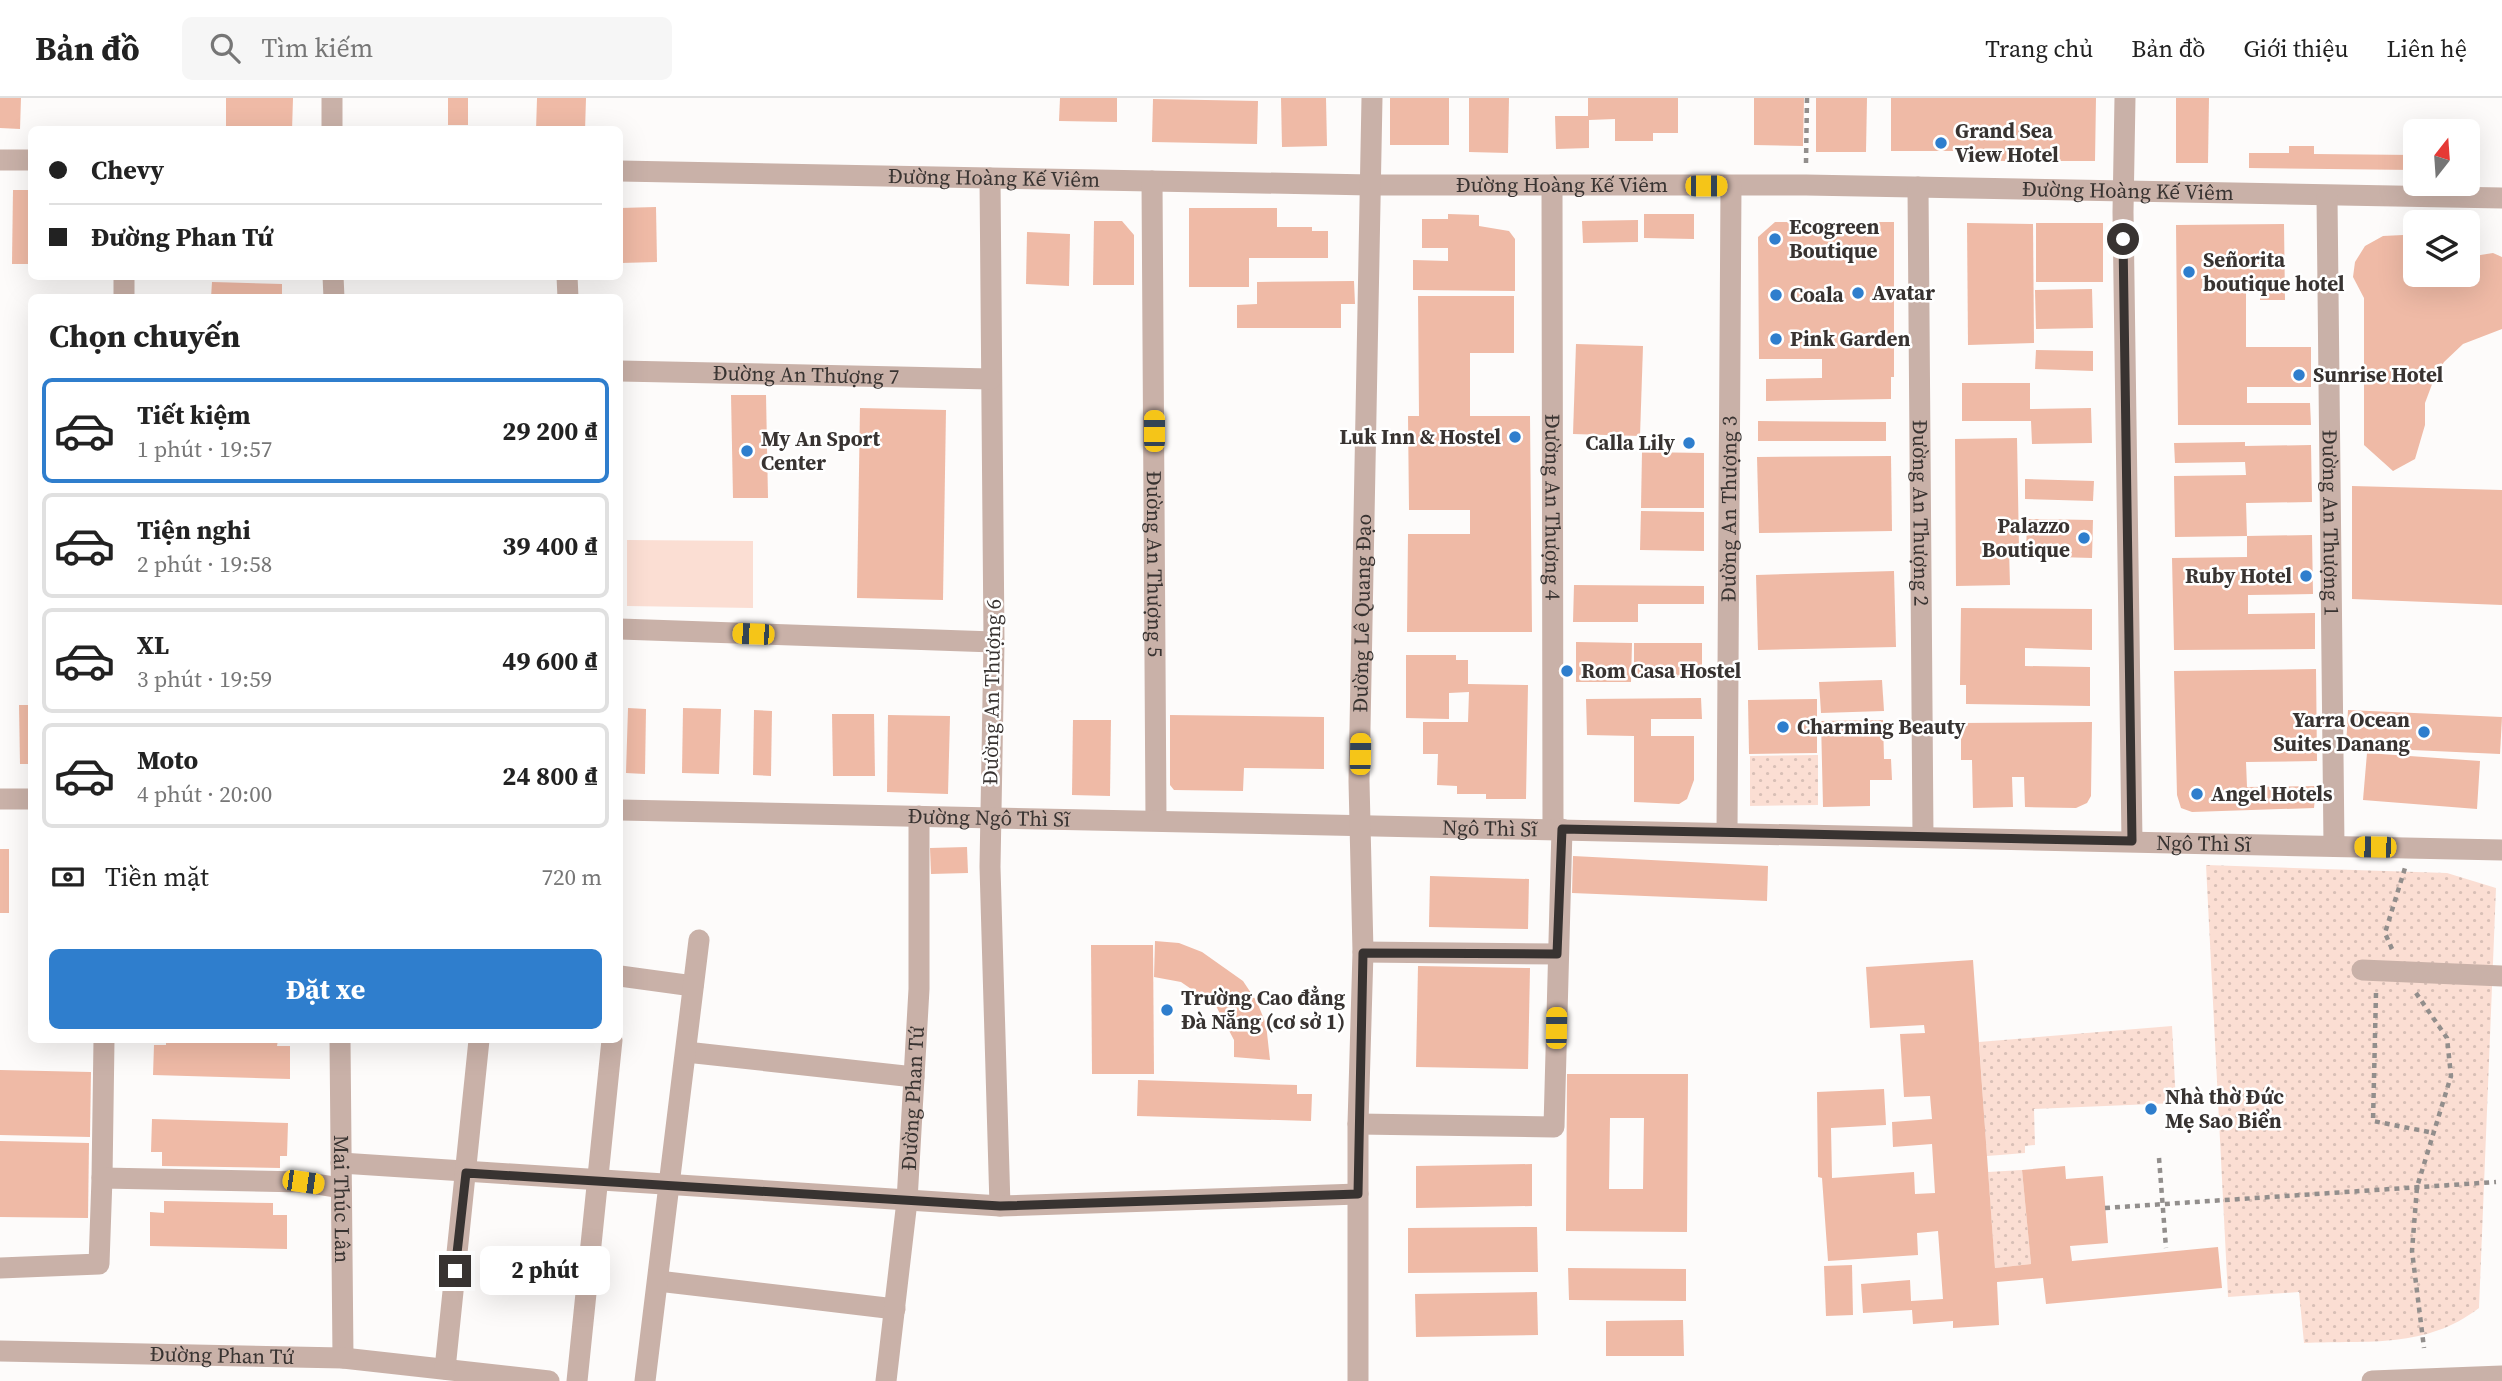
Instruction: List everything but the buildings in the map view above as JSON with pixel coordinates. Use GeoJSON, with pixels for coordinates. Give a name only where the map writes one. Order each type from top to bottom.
{"type":"FeatureCollection","features":[{"type":"Feature","properties":{"kind":"street"},"geometry":{"type":"LineString","coordinates":[[332,98],[332,126]]}},
{"type":"Feature","properties":{"kind":"street","name":"Đường Lê Quang Đạo"},"geometry":{"type":"LineString","coordinates":[[1358,1381],[1358,1124],[1363,953],[1359,824],[1372,98]]}},
{"type":"Feature","properties":{"kind":"street"},"geometry":{"type":"LineString","coordinates":[[2125,98],[2123,190],[2132,841]]}},
{"type":"Feature","properties":{"kind":"street"},"geometry":{"type":"LineString","coordinates":[[0,160],[28,160]]}},
{"type":"Feature","properties":{"kind":"street","name":"Đường Hoàng Kế Viêm"},"geometry":{"type":"LineString","coordinates":[[623,171],[1371,185],[1806,185],[2123,190],[2327,197],[2502,198]]}},
{"type":"Feature","properties":{"kind":"street","name":"Đường An Thượng 6"},"geometry":{"type":"LineString","coordinates":[[990,178],[994,642],[990,817],[1000,1206]]}},
{"type":"Feature","properties":{"kind":"street","name":"Đường An Thượng 5"},"geometry":{"type":"LineString","coordinates":[[1152,181],[1156,820]]}},
{"type":"Feature","properties":{"kind":"street","name":"Đường An Thượng 4"},"geometry":{"type":"LineString","coordinates":[[1358,1124],[1554,1126],[1558,829],[1552,185]]}},
{"type":"Feature","properties":{"kind":"street","name":"Đường An Thượng 3"},"geometry":{"type":"LineString","coordinates":[[1727,833],[1731,186]]}},
{"type":"Feature","properties":{"kind":"street","name":"Đường An Thượng 2"},"geometry":{"type":"LineString","coordinates":[[1918,187],[1923,837]]}},
{"type":"Feature","properties":{"kind":"street","name":"Đường An Thượng 1"},"geometry":{"type":"LineString","coordinates":[[2327,197],[2334,846]]}},
{"type":"Feature","properties":{"kind":"street","name":"Đường An Thượng 7"},"geometry":{"type":"LineString","coordinates":[[623,371],[991,379]]}},
{"type":"Feature","properties":{"kind":"street"},"geometry":{"type":"LineString","coordinates":[[623,629],[994,642]]}},
{"type":"Feature","properties":{"kind":"street"},"geometry":{"type":"LineString","coordinates":[[0,799],[28,799]]}},
{"type":"Feature","properties":{"kind":"street","name":"Đường Ngô Thì Sĩ"},"geometry":{"type":"LineString","coordinates":[[623,810],[1359,824]]}},
{"type":"Feature","properties":{"kind":"street","name":"Đường Phan Tứ"},"geometry":{"type":"LineString","coordinates":[[886,1381],[907,1201],[919,989],[919,816]]}},
{"type":"Feature","properties":{"kind":"street","name":"Ngô Thì Sĩ"},"geometry":{"type":"LineString","coordinates":[[1359,824],[2502,850]]}},
{"type":"Feature","properties":{"kind":"street"},"geometry":{"type":"LineString","coordinates":[[645,1381],[699,940]]}},
{"type":"Feature","properties":{"kind":"street"},"geometry":{"type":"LineString","coordinates":[[1363,953],[1557,954]]}},
{"type":"Feature","properties":{"kind":"street"},"geometry":{"type":"LineString","coordinates":[[2369,971],[2502,976]]}},
{"type":"Feature","properties":{"kind":"street"},"geometry":{"type":"LineString","coordinates":[[623,976],[694,986]]}},
{"type":"Feature","properties":{"kind":"street"},"geometry":{"type":"LineString","coordinates":[[0,1268],[99,1264],[104,1043]]}},
{"type":"Feature","properties":{"kind":"street","name":"Mai Thúc Lân"},"geometry":{"type":"LineString","coordinates":[[340,1043],[343,1357]]}},
{"type":"Feature","properties":{"kind":"street"},"geometry":{"type":"LineString","coordinates":[[445,1369],[479,1043]]}},
{"type":"Feature","properties":{"kind":"street"},"geometry":{"type":"LineString","coordinates":[[577,1381],[612,1043]]}},
{"type":"Feature","properties":{"kind":"street"},"geometry":{"type":"LineString","coordinates":[[685,1052],[914,1077]]}},
{"type":"Feature","properties":{"kind":"street"},"geometry":{"type":"LineString","coordinates":[[341,1163],[1000,1206],[1358,1194]]}},
{"type":"Feature","properties":{"kind":"street"},"geometry":{"type":"LineString","coordinates":[[102,1178],[303,1182],[341,1188]]}},
{"type":"Feature","properties":{"kind":"street"},"geometry":{"type":"LineString","coordinates":[[658,1281],[895,1309]]}},
{"type":"Feature","properties":{"kind":"street","name":"Đường Phan Tứ"},"geometry":{"type":"LineString","coordinates":[[0,1351],[343,1357],[498,1378],[549,1381]]}},
{"type":"Feature","properties":{"kind":"street"},"geometry":{"type":"LineString","coordinates":[[2372,1381],[2502,1377]]}},
{"type":"Feature","properties":{"kind":"path"},"geometry":{"type":"LineString","coordinates":[[1806,185],[1807,98]]}},
{"type":"Feature","properties":{"kind":"path"},"geometry":{"type":"LineString","coordinates":[[2406,863],[2385,933],[2403,973],[2447,1038],[2451,1076],[2417,1187],[2412,1251],[2424,1348]]}},
{"type":"Feature","properties":{"kind":"path"},"geometry":{"type":"LineString","coordinates":[[2369,971],[2373,1121],[2434,1133]]}},
{"type":"Feature","properties":{"kind":"path"},"geometry":{"type":"LineString","coordinates":[[2159,1158],[2166,1248]]}},
{"type":"Feature","properties":{"kind":"path"},"geometry":{"type":"LineString","coordinates":[[2105,1208],[2496,1182]]}},
{"type":"Feature","properties":{"kind":"shaded area"},"geometry":{"type":"Polygon","coordinates":[[[627,540],[753,541],[753,608],[627,606],[627,540]]]}},
{"type":"Feature","properties":{"kind":"shaded area"},"geometry":{"type":"Polygon","coordinates":[[[1818,755],[1818,805],[1750,806],[1750,756],[1818,755]]]}},
{"type":"Feature","properties":{"kind":"shaded area"},"geometry":{"type":"Polygon","coordinates":[[[2206,865],[2447,873],[2496,888],[2479,1308],[2459,1321],[2438,1330],[2396,1340],[2304,1343],[2299,1292],[2228,1297],[2206,865]]]}},
{"type":"Feature","properties":{"kind":"shaded area"},"geometry":{"type":"Polygon","coordinates":[[[2172,1026],[2176,1103],[2034,1109],[2035,1145],[2025,1146],[2025,1153],[1987,1156],[1979,1042],[2172,1026]]]}},
{"type":"Feature","properties":{"kind":"shaded area"},"geometry":{"type":"Polygon","coordinates":[[[2022,1170],[2031,1264],[1995,1268],[1988,1172],[2022,1170]]]}},
{"type":"Feature","properties":{"kind":"place","name":"Grand Sea View Hotel"},"geometry":{"type":"Point","coordinates":[1941,143]}},
{"type":"Feature","properties":{"kind":"place","name":"Ecogreen Boutique"},"geometry":{"type":"Point","coordinates":[1775,239]}},
{"type":"Feature","properties":{"kind":"place","name":"Señorita boutique hotel"},"geometry":{"type":"Point","coordinates":[2189,272]}},
{"type":"Feature","properties":{"kind":"place","name":"Avatar"},"geometry":{"type":"Point","coordinates":[1858,293]}},
{"type":"Feature","properties":{"kind":"place","name":"Coala"},"geometry":{"type":"Point","coordinates":[1776,295]}},
{"type":"Feature","properties":{"kind":"place","name":"Pink Garden"},"geometry":{"type":"Point","coordinates":[1776,339]}},
{"type":"Feature","properties":{"kind":"place","name":"Sunrise Hotel"},"geometry":{"type":"Point","coordinates":[2299,375]}},
{"type":"Feature","properties":{"kind":"place","name":"Luk Inn & Hostel"},"geometry":{"type":"Point","coordinates":[1515,437]}},
{"type":"Feature","properties":{"kind":"place","name":"Calla Lily"},"geometry":{"type":"Point","coordinates":[1689,443]}},
{"type":"Feature","properties":{"kind":"place","name":"My An Sport Center"},"geometry":{"type":"Point","coordinates":[747,451]}},
{"type":"Feature","properties":{"kind":"place","name":"Palazzo Boutique"},"geometry":{"type":"Point","coordinates":[2084,538]}},
{"type":"Feature","properties":{"kind":"place","name":"Ruby Hotel"},"geometry":{"type":"Point","coordinates":[2306,576]}},
{"type":"Feature","properties":{"kind":"place","name":"Rom Casa Hostel"},"geometry":{"type":"Point","coordinates":[1567,671]}},
{"type":"Feature","properties":{"kind":"place","name":"Charming Beauty"},"geometry":{"type":"Point","coordinates":[1783,727]}},
{"type":"Feature","properties":{"kind":"place","name":"Yarra Ocean Suites Danang"},"geometry":{"type":"Point","coordinates":[2424,732]}},
{"type":"Feature","properties":{"kind":"place","name":"Angel Hotels"},"geometry":{"type":"Point","coordinates":[2197,794]}},
{"type":"Feature","properties":{"kind":"place","name":"Trường Cao đẳng Đà Nẵng (cơ sở 1)"},"geometry":{"type":"Point","coordinates":[1167,1010]}},
{"type":"Feature","properties":{"kind":"place","name":"Nhà thờ Đức Mẹ Sao Biển"},"geometry":{"type":"Point","coordinates":[2151,1109]}},
{"type":"Feature","properties":{"kind":"route"},"geometry":{"type":"LineString","coordinates":[[455,1271],[466,1173],[1000,1206],[1358,1194],[1363,953],[1557,954],[1562,829],[2132,841],[2123,239]]}}]}
